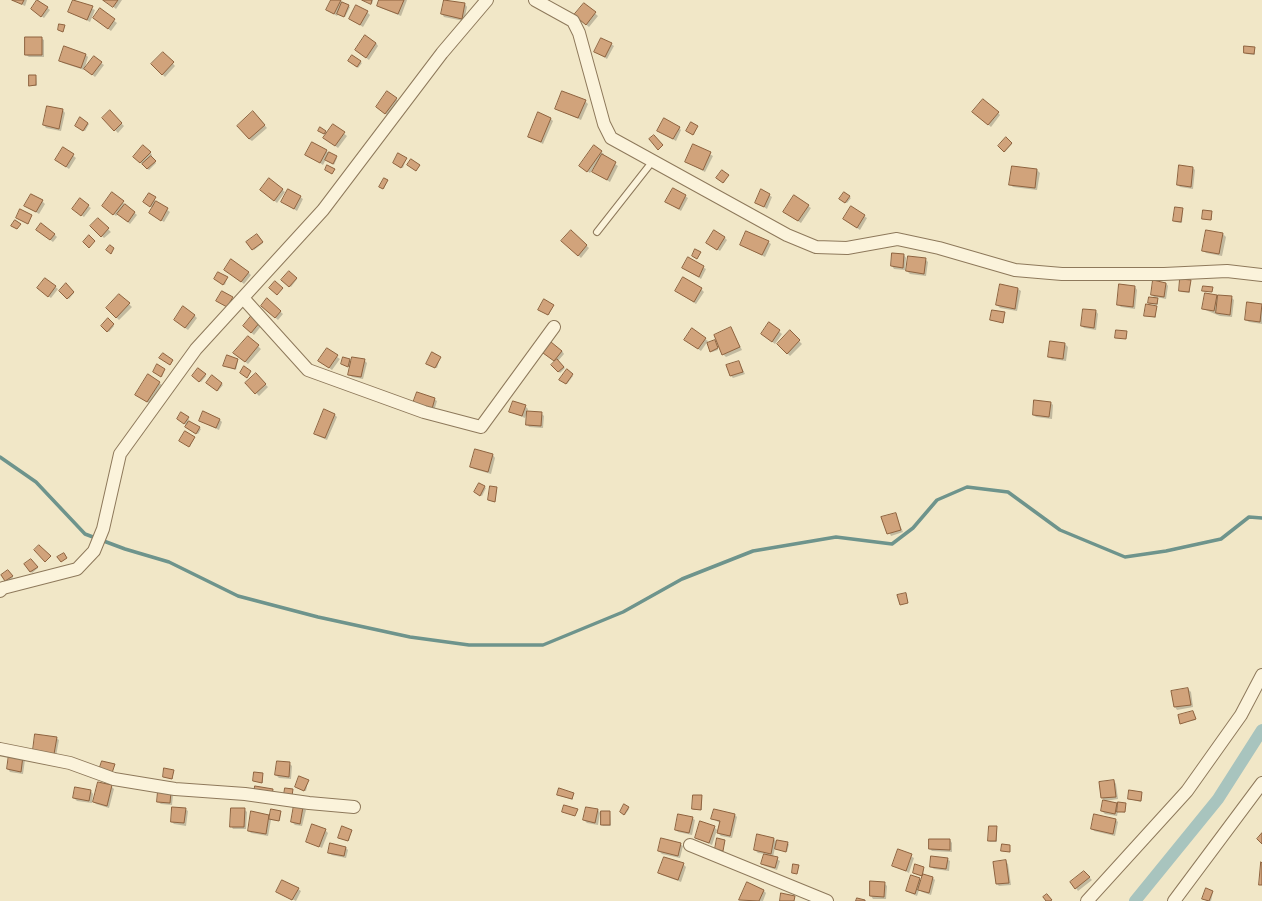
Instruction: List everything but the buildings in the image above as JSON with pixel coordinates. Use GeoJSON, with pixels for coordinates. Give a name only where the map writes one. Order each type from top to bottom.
{"type":"FeatureCollection","features":[{"type":"Feature","properties":{"kind":"street"},"geometry":{"type":"LineString","coordinates":[[0,592],[3,588],[77,569],[94,551],[103,529],[120,454],[196,349],[323,210],[442,52],[487,0]]}},
{"type":"Feature","properties":{"kind":"street"},"geometry":{"type":"LineString","coordinates":[[535,0],[573,21],[580,33],[604,124],[611,138],[652,162],[787,235],[816,247],[847,248],[897,239],[939,248],[1015,270],[1062,274],[1164,274],[1227,271],[1262,275]]}},
{"type":"Feature","properties":{"kind":"street"},"geometry":{"type":"LineString","coordinates":[[243,298],[308,370],[424,412],[481,427],[554,327]]}},
{"type":"Feature","properties":{"kind":"street"},"geometry":{"type":"LineString","coordinates":[[1087,901],[1187,791],[1241,715],[1262,674]]}},
{"type":"Feature","properties":{"kind":"street"},"geometry":{"type":"LineString","coordinates":[[0,749],[70,763],[114,779],[175,789],[245,794],[309,803],[354,807]]}},
{"type":"Feature","properties":{"kind":"street"},"geometry":{"type":"LineString","coordinates":[[1174,901],[1262,784]]}},
{"type":"Feature","properties":{"kind":"street"},"geometry":{"type":"LineString","coordinates":[[690,845],[827,901]]}},
{"type":"Feature","properties":{"kind":"lane"},"geometry":{"type":"LineString","coordinates":[[597,232],[652,162]]}},
{"type":"Feature","properties":{"kind":"waterway"},"geometry":{"type":"LineString","coordinates":[[0,457],[36,482],[85,534],[125,549],[169,562],[238,596],[318,617],[410,637],[469,645],[543,645],[623,612],[682,579],[753,551],[836,537],[892,544],[913,528],[937,500],[967,487],[1008,492],[1060,530],[1125,557],[1166,551],[1221,539],[1249,517],[1262,518]]}},
{"type":"Feature","properties":{"kind":"waterway"},"geometry":{"type":"LineString","coordinates":[[1135,901],[1218,799],[1262,730]]}}]}
